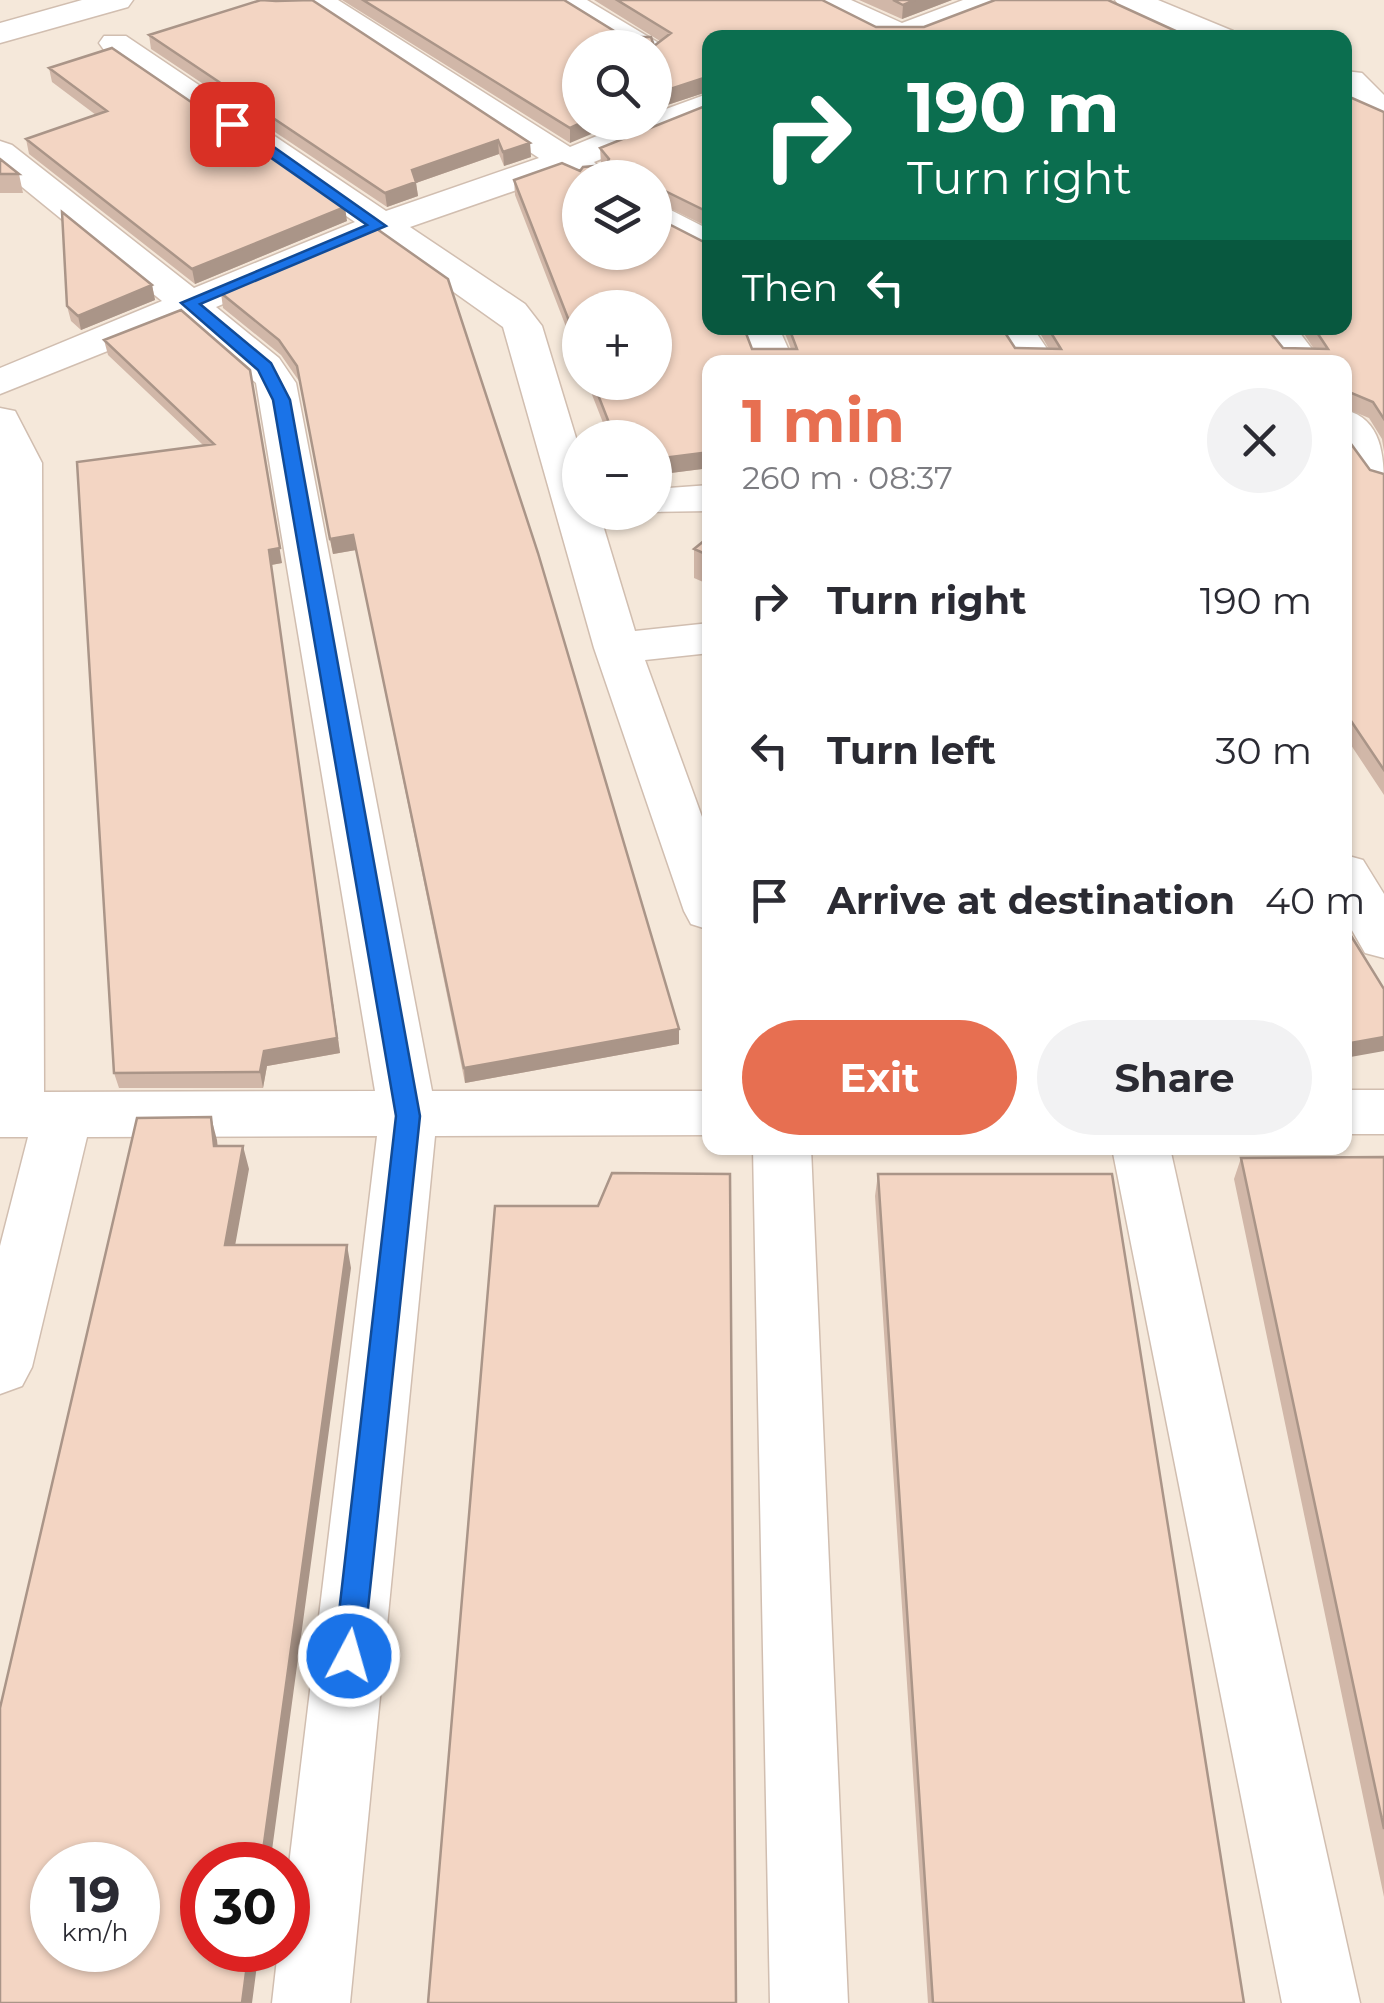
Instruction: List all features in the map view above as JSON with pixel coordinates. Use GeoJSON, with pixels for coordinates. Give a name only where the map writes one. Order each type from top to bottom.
{"type":"FeatureCollection","features":[{"type":"Feature","properties":{"kind":"street"},"geometry":{"type":"LineString","coordinates":[[0,33],[118,0]]}},
{"type":"Feature","properties":{"kind":"street"},"geometry":{"type":"LineString","coordinates":[[316,0],[565,160]]}},
{"type":"Feature","properties":{"kind":"street"},"geometry":{"type":"LineString","coordinates":[[564,0],[684,69],[588,160]]}},
{"type":"Feature","properties":{"kind":"street"},"geometry":{"type":"LineString","coordinates":[[826,0],[886,30]]}},
{"type":"Feature","properties":{"kind":"street"},"geometry":{"type":"LineString","coordinates":[[917,30],[992,0]]}},
{"type":"Feature","properties":{"kind":"street"},"geometry":{"type":"LineString","coordinates":[[1131,0],[1203,30]]}},
{"type":"Feature","properties":{"kind":"street"},"geometry":{"type":"LineString","coordinates":[[115,43],[378,226],[510,312],[522,326],[562,457]]}},
{"type":"Feature","properties":{"kind":"street"},"geometry":{"type":"LineString","coordinates":[[1352,80],[1384,78]]}},
{"type":"Feature","properties":{"kind":"street"},"geometry":{"type":"LineString","coordinates":[[1352,85],[1384,115]]}},
{"type":"Feature","properties":{"kind":"street"},"geometry":{"type":"LineString","coordinates":[[0,152],[265,367],[282,400],[408,1116],[310,2003]]}},
{"type":"Feature","properties":{"kind":"street"},"geometry":{"type":"LineString","coordinates":[[0,382],[378,226],[562,174]]}},
{"type":"Feature","properties":{"kind":"street"},"geometry":{"type":"LineString","coordinates":[[672,223],[702,239]]}},
{"type":"Feature","properties":{"kind":"street"},"geometry":{"type":"LineString","coordinates":[[1281,335],[1297,355]]}},
{"type":"Feature","properties":{"kind":"street"},"geometry":{"type":"LineString","coordinates":[[0,420],[21,464],[26,1115],[0,1367]]}},
{"type":"Feature","properties":{"kind":"street"},"geometry":{"type":"LineString","coordinates":[[1352,432],[1384,475]]}},
{"type":"Feature","properties":{"kind":"street"},"geometry":{"type":"LineString","coordinates":[[1352,489],[1384,484]]}},
{"type":"Feature","properties":{"kind":"street"},"geometry":{"type":"LineString","coordinates":[[672,501],[702,499]]}},
{"type":"Feature","properties":{"kind":"street"},"geometry":{"type":"LineString","coordinates":[[584,530],[617,648],[702,888]]}},
{"type":"Feature","properties":{"kind":"street"},"geometry":{"type":"LineString","coordinates":[[617,648],[702,639]]}},
{"type":"Feature","properties":{"kind":"street"},"geometry":{"type":"LineString","coordinates":[[1352,885],[1384,939]]}},
{"type":"Feature","properties":{"kind":"street"},"geometry":{"type":"LineString","coordinates":[[1352,1112],[1384,1112]]}},
{"type":"Feature","properties":{"kind":"street"},"geometry":{"type":"LineString","coordinates":[[26,1115],[702,1113]]}},
{"type":"Feature","properties":{"kind":"street"},"geometry":{"type":"LineString","coordinates":[[782,1155],[809,2003]]}},
{"type":"Feature","properties":{"kind":"street"},"geometry":{"type":"LineString","coordinates":[[1143,1155],[1322,2003]]}},
{"type":"Feature","properties":{"kind":"shaded area"},"geometry":{"type":"Polygon","coordinates":[[[0,0],[1384,0],[1384,2003],[0,2003],[0,0]]]}},
{"type":"Feature","properties":{"kind":"building"},"geometry":{"type":"Polygon","coordinates":[[[261,0],[312,0],[530,143],[503,152],[498,140],[412,170],[416,182],[385,193],[149,35],[261,0]]]}},
{"type":"Feature","properties":{"kind":"building"},"geometry":{"type":"Polygon","coordinates":[[[363,0],[564,0],[613,30],[562,30],[562,123],[363,0]]]}},
{"type":"Feature","properties":{"kind":"building"},"geometry":{"type":"Polygon","coordinates":[[[617,0],[822,0],[876,27],[924,27],[995,0],[1108,0],[1174,30],[702,30],[702,79],[672,88],[672,30],[617,0]]]}},
{"type":"Feature","properties":{"kind":"building"},"geometry":{"type":"Polygon","coordinates":[[[112,48],[345,207],[192,269],[26,139],[107,111],[49,68],[112,48]]]}},
{"type":"Feature","properties":{"kind":"building"},"geometry":{"type":"Polygon","coordinates":[[[1352,98],[1384,112],[1384,419],[1373,402],[1352,393],[1352,355],[702,355],[702,453],[672,457],[672,420],[608,420],[600,400],[672,400],[672,290],[562,290],[562,303],[514,180],[562,163],[562,270],[672,270],[672,226],[702,241],[702,335],[747,335],[752,349],[797,349],[792,335],[1007,335],[1015,348],[1061,349],[1052,335],[1273,335],[1283,348],[1328,349],[1319,335],[1352,335],[1352,98]]]}},
{"type":"Feature","properties":{"kind":"building"},"geometry":{"type":"Polygon","coordinates":[[[702,107],[702,209],[672,194],[672,160],[608,160],[600,148],[620,140],[672,140],[672,119],[702,107]]]}},
{"type":"Feature","properties":{"kind":"building"},"geometry":{"type":"Polygon","coordinates":[[[0,159],[19,174],[0,174],[0,159]]]}},
{"type":"Feature","properties":{"kind":"building"},"geometry":{"type":"Polygon","coordinates":[[[62,212],[152,285],[78,316],[67,306],[62,212]]]}},
{"type":"Feature","properties":{"kind":"building"},"geometry":{"type":"Polygon","coordinates":[[[377,229],[448,279],[538,553],[679,1029],[464,1068],[353,535],[330,539],[297,366],[279,340],[221,293],[377,229]]]}},
{"type":"Feature","properties":{"kind":"building"},"geometry":{"type":"Polygon","coordinates":[[[181,310],[250,370],[280,548],[269,550],[337,1038],[264,1051],[260,1072],[114,1073],[77,462],[214,444],[104,340],[181,310]]]}},
{"type":"Feature","properties":{"kind":"building"},"geometry":{"type":"Polygon","coordinates":[[[1352,445],[1370,470],[1384,474],[1384,770],[1352,722],[1352,445]]]}},
{"type":"Feature","properties":{"kind":"building"},"geometry":{"type":"Polygon","coordinates":[[[1352,937],[1384,989],[1384,1037],[1352,1043],[1352,937]]]}},
{"type":"Feature","properties":{"kind":"building"},"geometry":{"type":"Polygon","coordinates":[[[211,1117],[214,1146],[243,1146],[225,1245],[347,1245],[264,1842],[180,1842],[180,1972],[246,1972],[242,2003],[0,2003],[0,1708],[137,1118],[211,1117]]]}},
{"type":"Feature","properties":{"kind":"building"},"geometry":{"type":"Polygon","coordinates":[[[1384,1157],[1384,1829],[1241,1158],[1384,1157]]]}},
{"type":"Feature","properties":{"kind":"building"},"geometry":{"type":"Polygon","coordinates":[[[612,1173],[730,1174],[736,2003],[428,2003],[495,1206],[598,1206],[612,1173]]]}},
{"type":"Feature","properties":{"kind":"building"},"geometry":{"type":"Polygon","coordinates":[[[878,1174],[1112,1174],[1244,2003],[933,2003],[878,1174]]]}},
{"type":"Feature","properties":{"kind":"route"},"geometry":{"type":"LineString","coordinates":[[232,124],[378,226],[188,303],[265,367],[282,400],[408,1116],[349,1656]]}}]}
